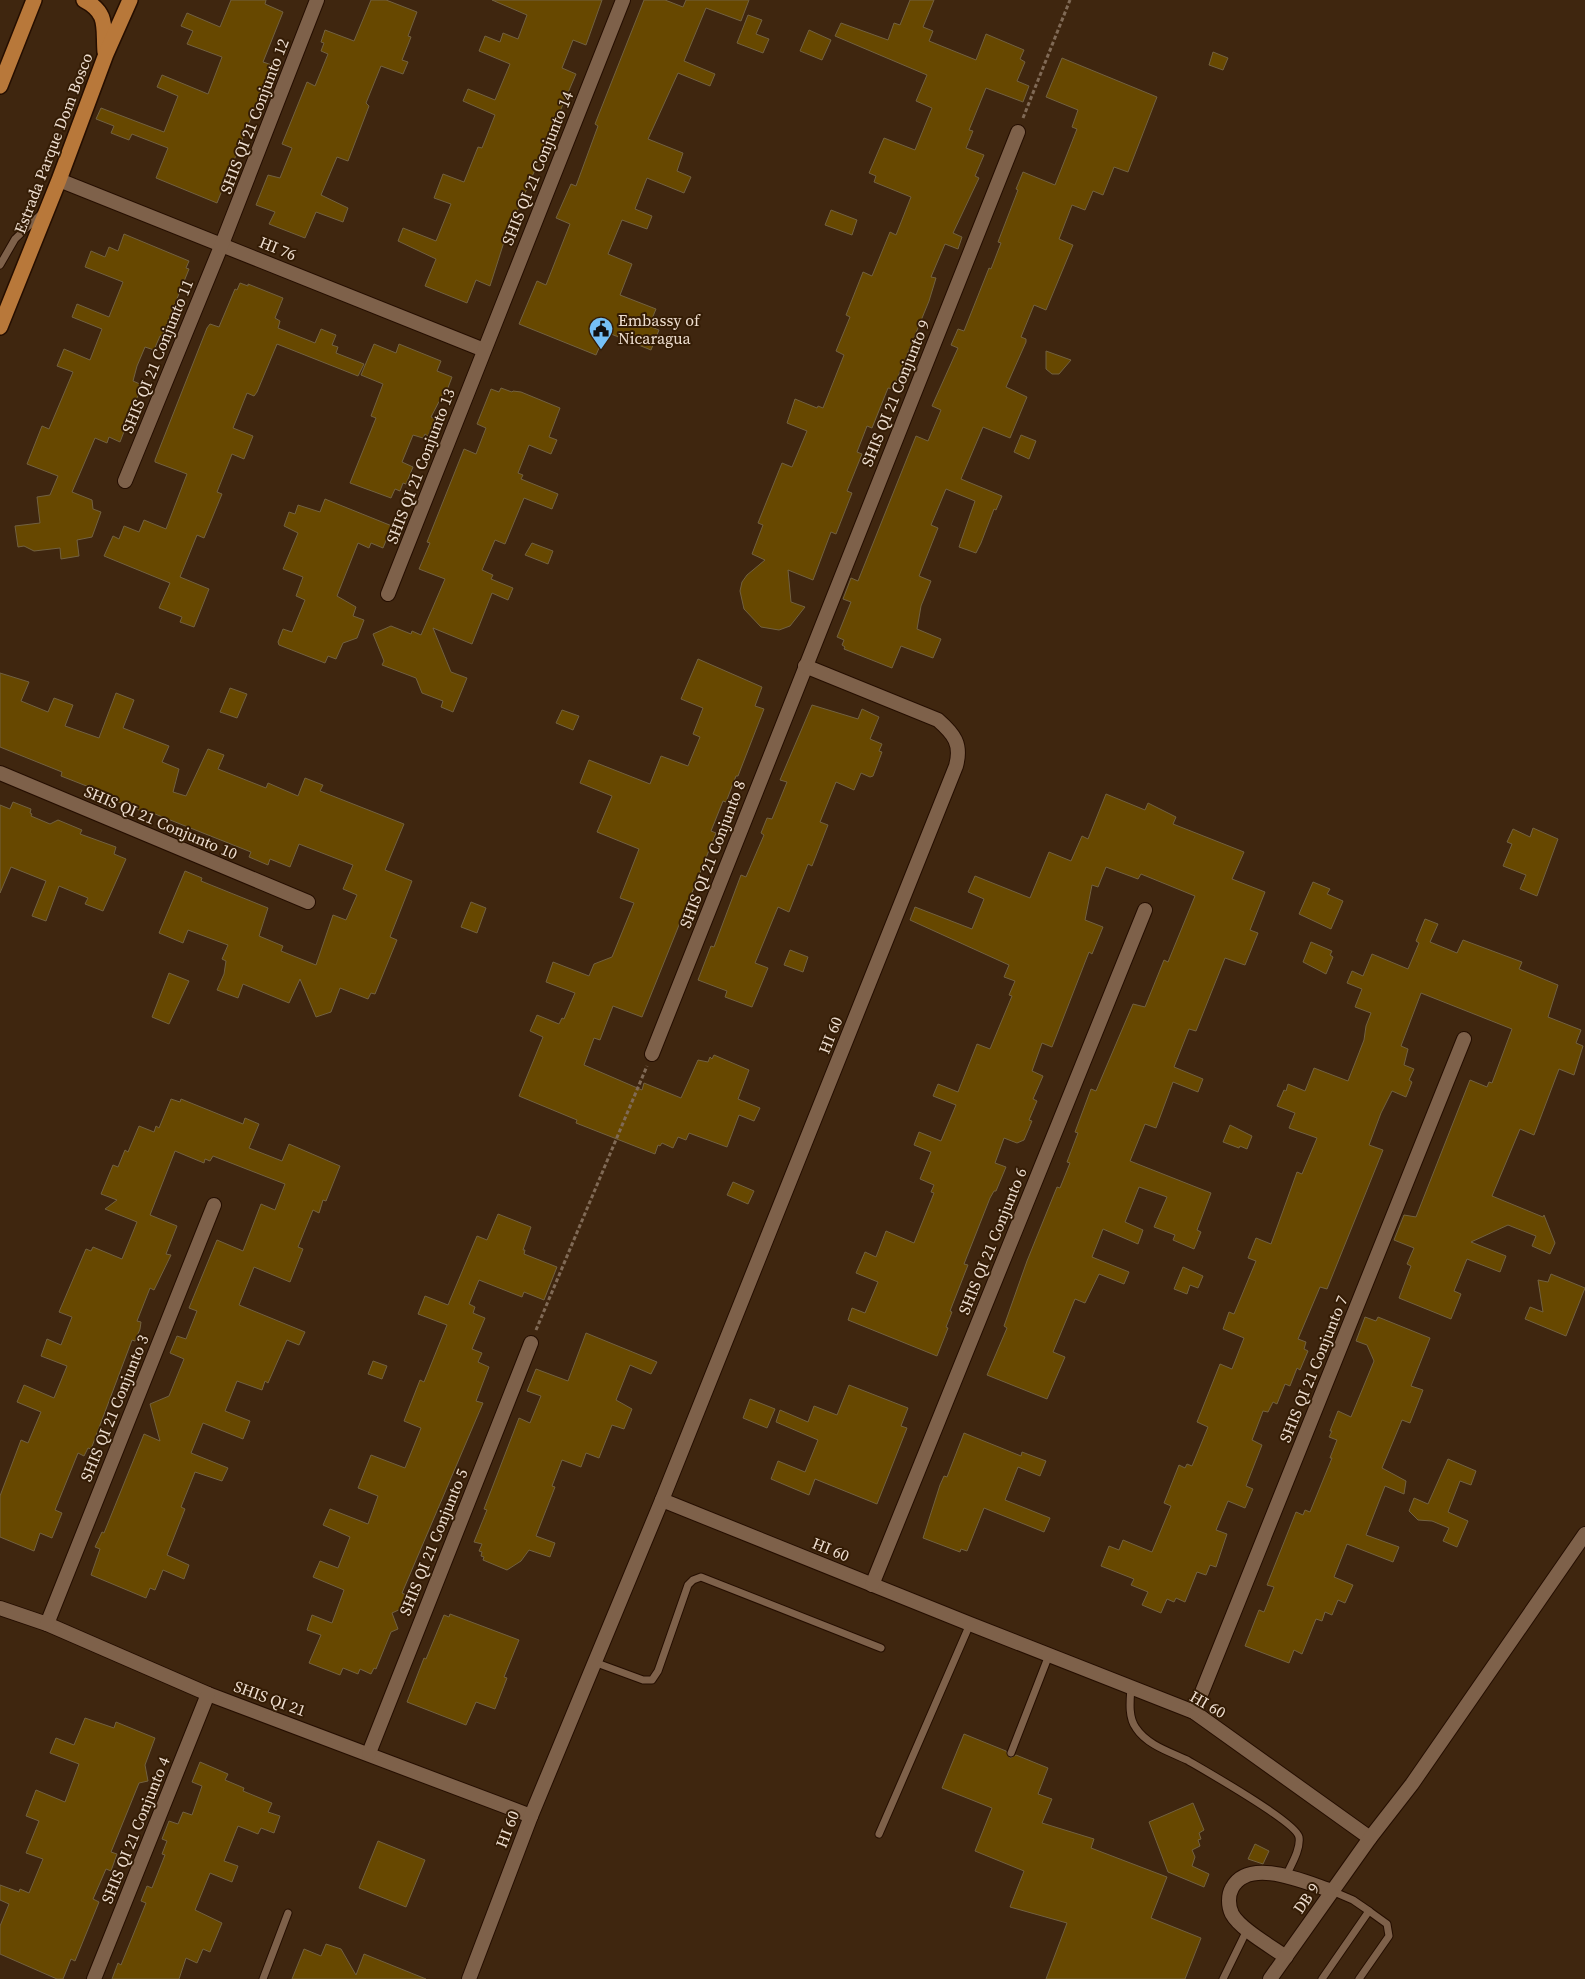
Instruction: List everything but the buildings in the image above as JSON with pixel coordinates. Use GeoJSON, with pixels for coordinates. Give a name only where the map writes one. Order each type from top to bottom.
{"type":"FeatureCollection","features":[{"type":"Feature","properties":{"kind":"main road"},"geometry":{"type":"LineString","coordinates":[[0,86],[34,0]]}},
{"type":"Feature","properties":{"kind":"main road"},"geometry":{"type":"LineString","coordinates":[[84,0],[94,5],[102,14],[106,54]]}},
{"type":"Feature","properties":{"kind":"main road","name":"Estrada Parque Dom Bosco"},"geometry":{"type":"LineString","coordinates":[[0,326],[48,209],[106,54],[130,0]]}},
{"type":"Feature","properties":{"kind":"street","name":"SHIS QI 21 Conjunto 12"},"geometry":{"type":"LineString","coordinates":[[222,244],[318,0]]}},
{"type":"Feature","properties":{"kind":"street","name":"SHIS QI 21 Conjunto 14"},"geometry":{"type":"LineString","coordinates":[[484,350],[623,0]]}},
{"type":"Feature","properties":{"kind":"street","name":"SHIS QI 21 Conjunto 9"},"geometry":{"type":"LineString","coordinates":[[805,666],[1018,132]]}},
{"type":"Feature","properties":{"kind":"street","name":"HI 76"},"geometry":{"type":"LineString","coordinates":[[59,180],[484,350]]}},
{"type":"Feature","properties":{"kind":"street","name":"SHIS QI 21 Conjunto 11"},"geometry":{"type":"LineString","coordinates":[[125,481],[222,244]]}},
{"type":"Feature","properties":{"kind":"street","name":"SHIS QI 21 Conjunto 13"},"geometry":{"type":"LineString","coordinates":[[388,594],[484,350]]}},
{"type":"Feature","properties":{"kind":"street","name":"SHIS QI 21 Conjunto 8"},"geometry":{"type":"LineString","coordinates":[[652,1054],[805,666]]}},
{"type":"Feature","properties":{"kind":"street","name":"HI 60"},"geometry":{"type":"LineString","coordinates":[[469,1979],[531,1816],[662,1500],[959,754],[950,730],[938,720],[805,666]]}},
{"type":"Feature","properties":{"kind":"street","name":"SHIS QI 21 Conjunto 10"},"geometry":{"type":"LineString","coordinates":[[0,773],[308,902]]}},
{"type":"Feature","properties":{"kind":"street","name":"SHIS QI 21 Conjunto 6"},"geometry":{"type":"LineString","coordinates":[[872,1585],[1146,910]]}},
{"type":"Feature","properties":{"kind":"street","name":"SHIS QI 21 Conjunto 7"},"geometry":{"type":"LineString","coordinates":[[1194,1712],[1464,1039]]}},
{"type":"Feature","properties":{"kind":"street","name":"SHIS QI 21 Conjunto 3"},"geometry":{"type":"LineString","coordinates":[[47,1624],[214,1205]]}},
{"type":"Feature","properties":{"kind":"street","name":"SHIS QI 21 Conjunto 5"},"geometry":{"type":"LineString","coordinates":[[369,1753],[531,1343]]}},
{"type":"Feature","properties":{"kind":"street","name":"HI 60"},"geometry":{"type":"LineString","coordinates":[[662,1500],[1194,1712],[1370,1838]]}},
{"type":"Feature","properties":{"kind":"street"},"geometry":{"type":"LineString","coordinates":[[1370,1838],[1412,1784],[1585,1534]]}},
{"type":"Feature","properties":{"kind":"street","name":"SHIS QI 21"},"geometry":{"type":"LineString","coordinates":[[0,1608],[47,1624],[208,1694],[369,1753],[531,1816]]}},
{"type":"Feature","properties":{"kind":"street","name":"SHIS QI 21 Conjunto 4"},"geometry":{"type":"LineString","coordinates":[[94,1979],[208,1694]]}},
{"type":"Feature","properties":{"kind":"street","name":"DB 9"},"geometry":{"type":"LineString","coordinates":[[1270,1979],[1370,1838]]}},
{"type":"Feature","properties":{"kind":"street"},"geometry":{"type":"LineString","coordinates":[[1286,1957],[1248,1929],[1232,1913],[1229,1904],[1232,1889],[1237,1881],[1243,1876],[1272,1873],[1332,1891]]}},
{"type":"Feature","properties":{"kind":"lane"},"geometry":{"type":"LineString","coordinates":[[0,265],[9,248],[21,233],[48,209]]}},
{"type":"Feature","properties":{"kind":"lane"},"geometry":{"type":"LineString","coordinates":[[594,1662],[642,1680],[652,1680],[658,1671],[688,1585],[693,1580],[701,1577],[881,1648]]}},
{"type":"Feature","properties":{"kind":"lane"},"geometry":{"type":"LineString","coordinates":[[879,1834],[970,1624]]}},
{"type":"Feature","properties":{"kind":"lane"},"geometry":{"type":"LineString","coordinates":[[1011,1753],[1049,1655]]}},
{"type":"Feature","properties":{"kind":"lane"},"geometry":{"type":"LineString","coordinates":[[1131,1687],[1131,1715],[1136,1728],[1150,1742],[1188,1761],[1269,1810],[1289,1823],[1297,1832],[1299,1838],[1297,1851],[1286,1876]]}},
{"type":"Feature","properties":{"kind":"lane"},"geometry":{"type":"LineString","coordinates":[[1332,1891],[1353,1900],[1387,1924],[1390,1936],[1359,1979]]}},
{"type":"Feature","properties":{"kind":"lane"},"geometry":{"type":"LineString","coordinates":[[1322,1979],[1369,1911]]}},
{"type":"Feature","properties":{"kind":"lane"},"geometry":{"type":"LineString","coordinates":[[263,1979],[288,1913]]}},
{"type":"Feature","properties":{"kind":"lane"},"geometry":{"type":"LineString","coordinates":[[1223,1979],[1248,1929]]}},
{"type":"Feature","properties":{"kind":"path"},"geometry":{"type":"LineString","coordinates":[[1018,132],[1070,0]]}},
{"type":"Feature","properties":{"kind":"path"},"geometry":{"type":"LineString","coordinates":[[531,1343],[652,1054]]}},
{"type":"Feature","properties":{"kind":"place","name":"Embassy of Nicaragua"},"geometry":{"type":"Point","coordinates":[601,350]}}]}
